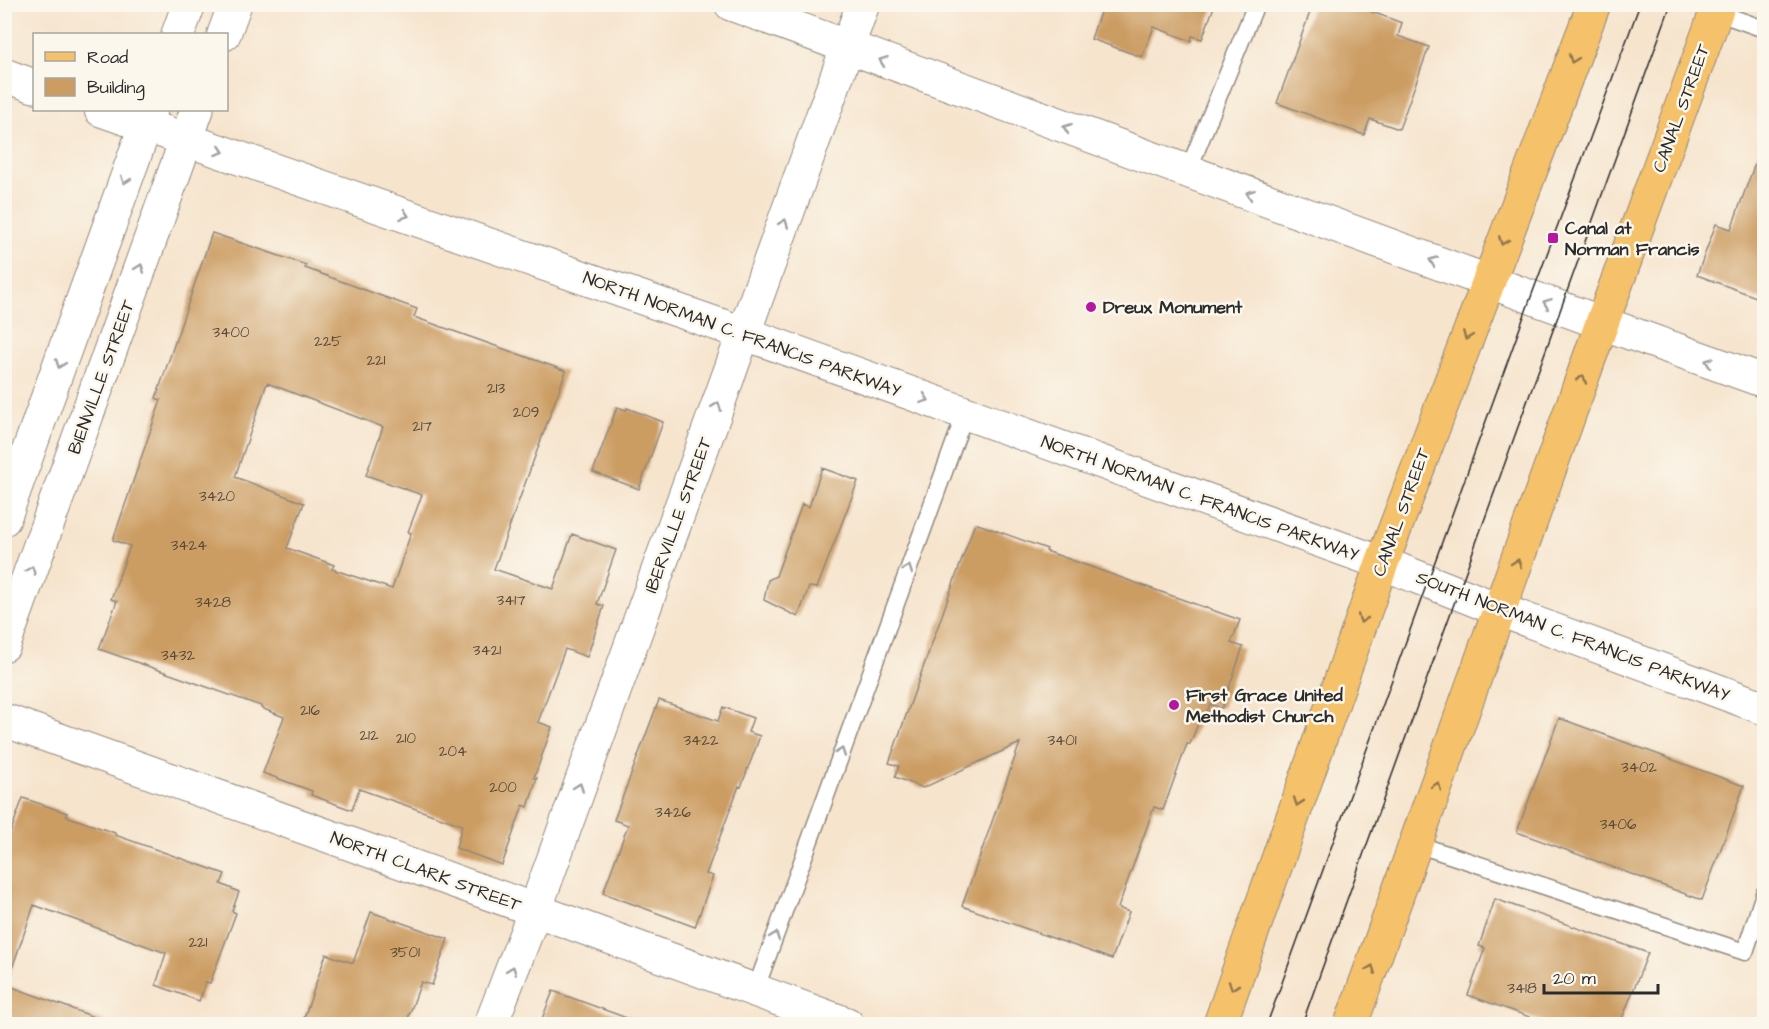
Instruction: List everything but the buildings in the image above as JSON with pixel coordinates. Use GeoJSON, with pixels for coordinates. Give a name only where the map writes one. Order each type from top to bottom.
{"type":"FeatureCollection","features":[{"type":"Feature","properties":{"kind":"main road","name":"CANAL STREET"},"geometry":{"type":"LineString","coordinates":[[1220,1024],[1382,563],[1488,281],[1586,7]]}},
{"type":"Feature","properties":{"kind":"main road","name":"CANAL STREET"},"geometry":{"type":"LineString","coordinates":[[1351,1024],[1602,323],[1718,8]]}},
{"type":"Feature","properties":{"kind":"street"},"geometry":{"type":"LineString","coordinates":[[178,33],[189,4]]}},
{"type":"Feature","properties":{"kind":"street"},"geometry":{"type":"LineString","coordinates":[[224,33],[235,4]]}},
{"type":"Feature","properties":{"kind":"street"},"geometry":{"type":"LineString","coordinates":[[731,4],[1764,381]]}},
{"type":"Feature","properties":{"kind":"street","name":"IBERVILLE STREET"},"geometry":{"type":"LineString","coordinates":[[491,1024],[535,909],[862,4]]}},
{"type":"Feature","properties":{"kind":"street"},"geometry":{"type":"LineString","coordinates":[[4,75],[33,86]]}},
{"type":"Feature","properties":{"kind":"street","name":"NORTH NORMAN C. FRANCIS PARKWAY"},"geometry":{"type":"LineString","coordinates":[[108,111],[192,124],[743,333],[1382,563]]}},
{"type":"Feature","properties":{"kind":"street"},"geometry":{"type":"LineString","coordinates":[[4,519],[148,117]]}},
{"type":"Feature","properties":{"kind":"street","name":"BIENVILLE STREET"},"geometry":{"type":"LineString","coordinates":[[4,645],[192,124]]}},
{"type":"Feature","properties":{"kind":"street","name":"SOUTH NORMAN C. FRANCIS PARKWAY"},"geometry":{"type":"LineString","coordinates":[[1382,563],[1500,610],[1764,708]]}},
{"type":"Feature","properties":{"kind":"street","name":"NORTH CLARK STREET"},"geometry":{"type":"LineString","coordinates":[[4,720],[535,909],[847,1024]]}},
{"type":"Feature","properties":{"kind":"lane"},"geometry":{"type":"LineString","coordinates":[[1188,171],[1256,4]]}},
{"type":"Feature","properties":{"kind":"lane"},"geometry":{"type":"LineString","coordinates":[[1718,8],[1764,29]]}},
{"type":"Feature","properties":{"kind":"lane"},"geometry":{"type":"LineString","coordinates":[[754,991],[965,414]]}},
{"type":"Feature","properties":{"kind":"lane"},"geometry":{"type":"LineString","coordinates":[[1416,844],[1745,952],[1764,894]]}},
{"type":"Feature","properties":{"kind":"tram line"},"geometry":{"type":"LineString","coordinates":[[1267,1024],[1640,4]]}},
{"type":"Feature","properties":{"kind":"tram line"},"geometry":{"type":"LineString","coordinates":[[1302,1024],[1671,4]]}},
{"type":"Feature","properties":{"kind":"place","name":"Canal at Norman Francis"},"geometry":{"type":"Point","coordinates":[1553,238]}},
{"type":"Feature","properties":{"kind":"place","name":"Dreux Monument"},"geometry":{"type":"Point","coordinates":[1091,307]}},
{"type":"Feature","properties":{"kind":"place","name":"First Grace United Methodist Church"},"geometry":{"type":"Point","coordinates":[1174,705]}}]}
